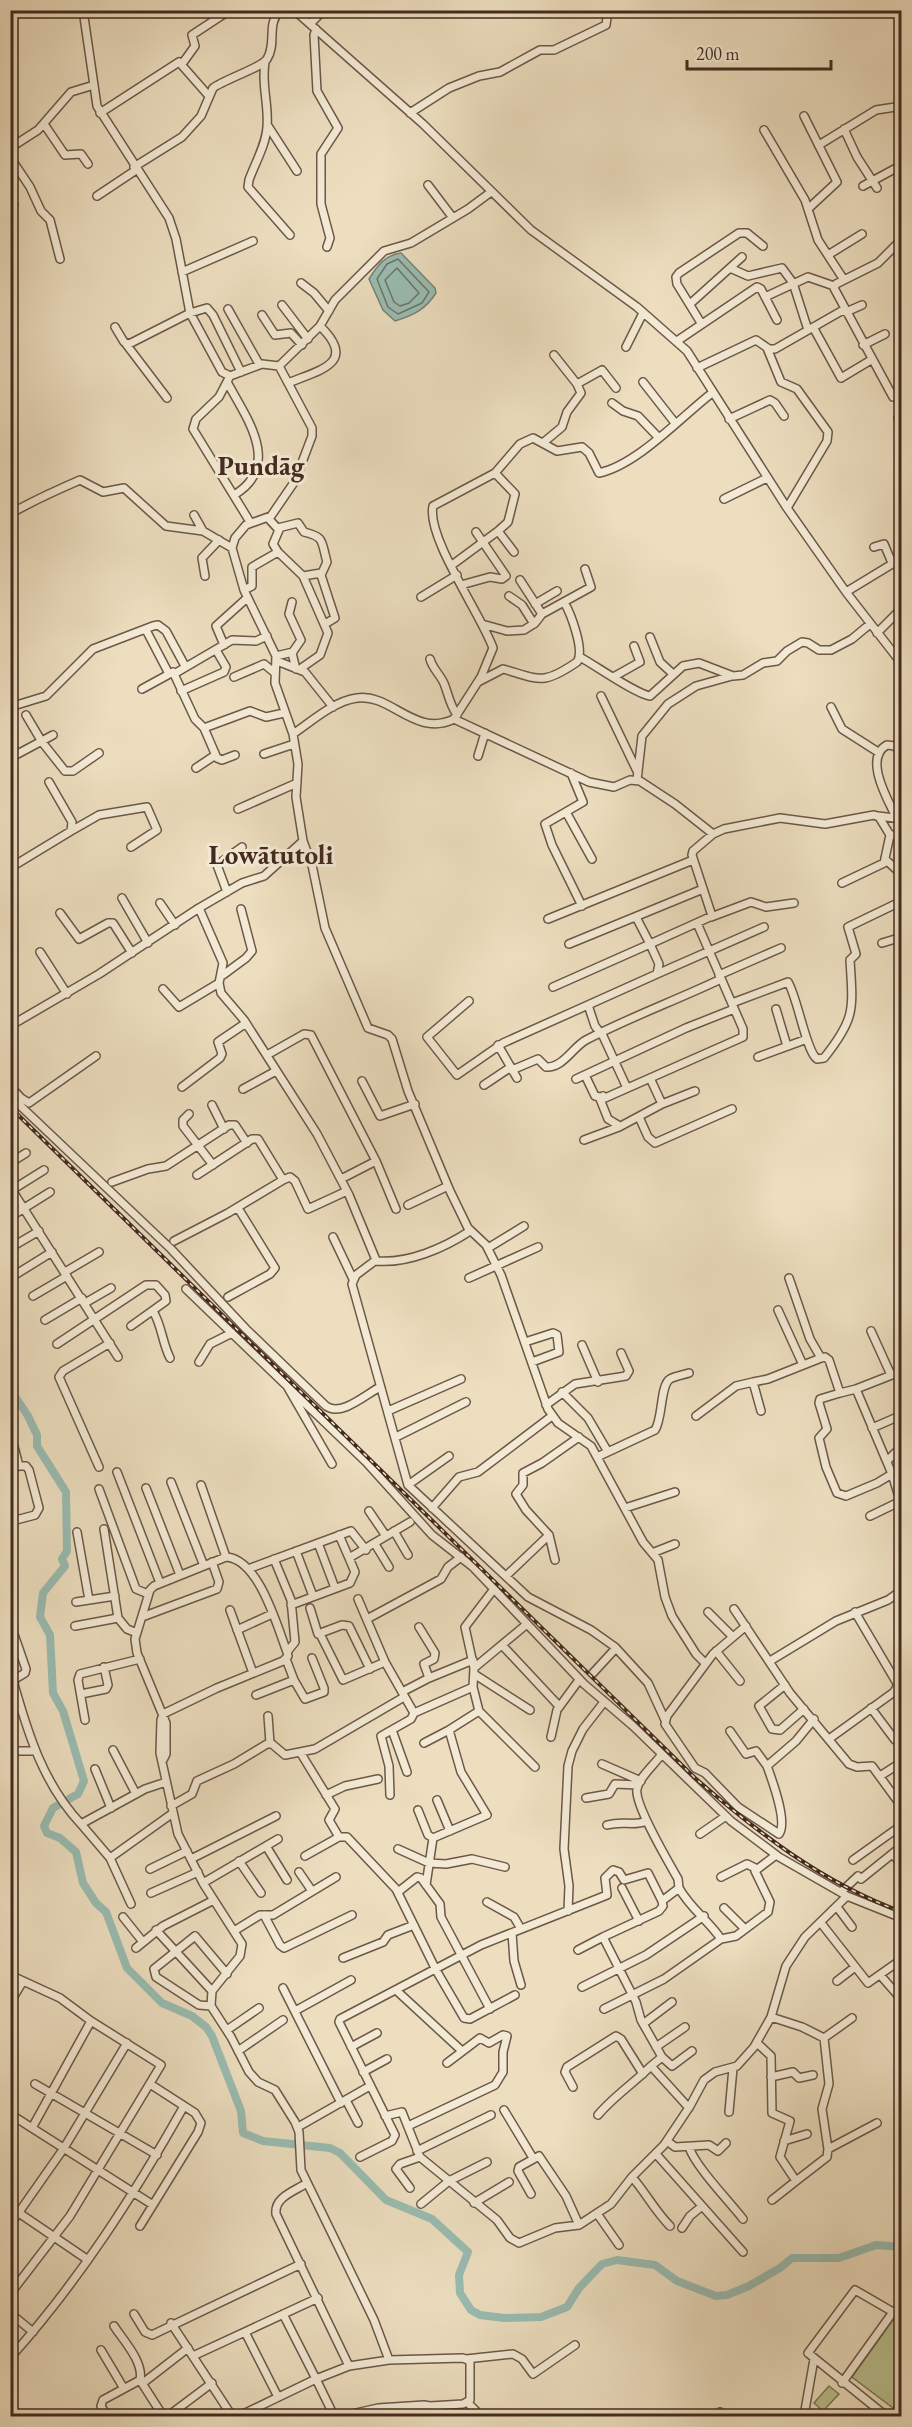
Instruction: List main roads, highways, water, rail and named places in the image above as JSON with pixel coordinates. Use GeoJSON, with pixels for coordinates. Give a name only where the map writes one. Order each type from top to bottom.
{"type":"FeatureCollection","features":[{"type":"Feature","properties":{"kind":"water"},"geometry":{"type":"Polygon","coordinates":[[[401,253],[435,288],[436,293],[428,304],[418,311],[395,321],[383,310],[369,279],[382,262],[390,256],[401,253]]]}},
{"type":"Feature","properties":{"kind":"waterway"},"geometry":{"type":"LineString","coordinates":[[10,1389],[28,1416],[37,1435],[37,1446],[66,1492],[67,1551],[62,1559],[65,1566],[43,1593],[40,1617],[50,1635],[53,1693],[63,1711],[84,1781],[78,1794],[53,1808],[44,1826],[47,1833],[60,1838],[76,1852],[83,1883],[96,1903],[106,1912],[127,1968],[162,2003],[192,2016],[206,2027],[212,2036],[241,2111],[243,2133],[263,2141],[330,2148],[340,2153],[386,2200],[432,2219],[468,2252],[459,2275],[460,2293],[471,2310],[480,2315],[504,2318],[541,2317],[567,2307],[579,2288],[602,2264],[617,2260],[655,2265],[677,2281],[716,2296],[727,2295],[749,2286],[780,2268],[792,2258],[839,2258],[876,2245],[902,2247]]}},
{"type":"Feature","properties":{"kind":"railway"},"geometry":{"type":"LineString","coordinates":[[10,1107],[695,1778],[792,1855],[845,1887],[902,1912]]}},
{"type":"Feature","properties":{"kind":"district","name":"Pundāg"},"geometry":{"type":"Point","coordinates":[261,466]}},
{"type":"Feature","properties":{"kind":"district","name":"Lowātutoli"},"geometry":{"type":"Point","coordinates":[271,855]}}]}
